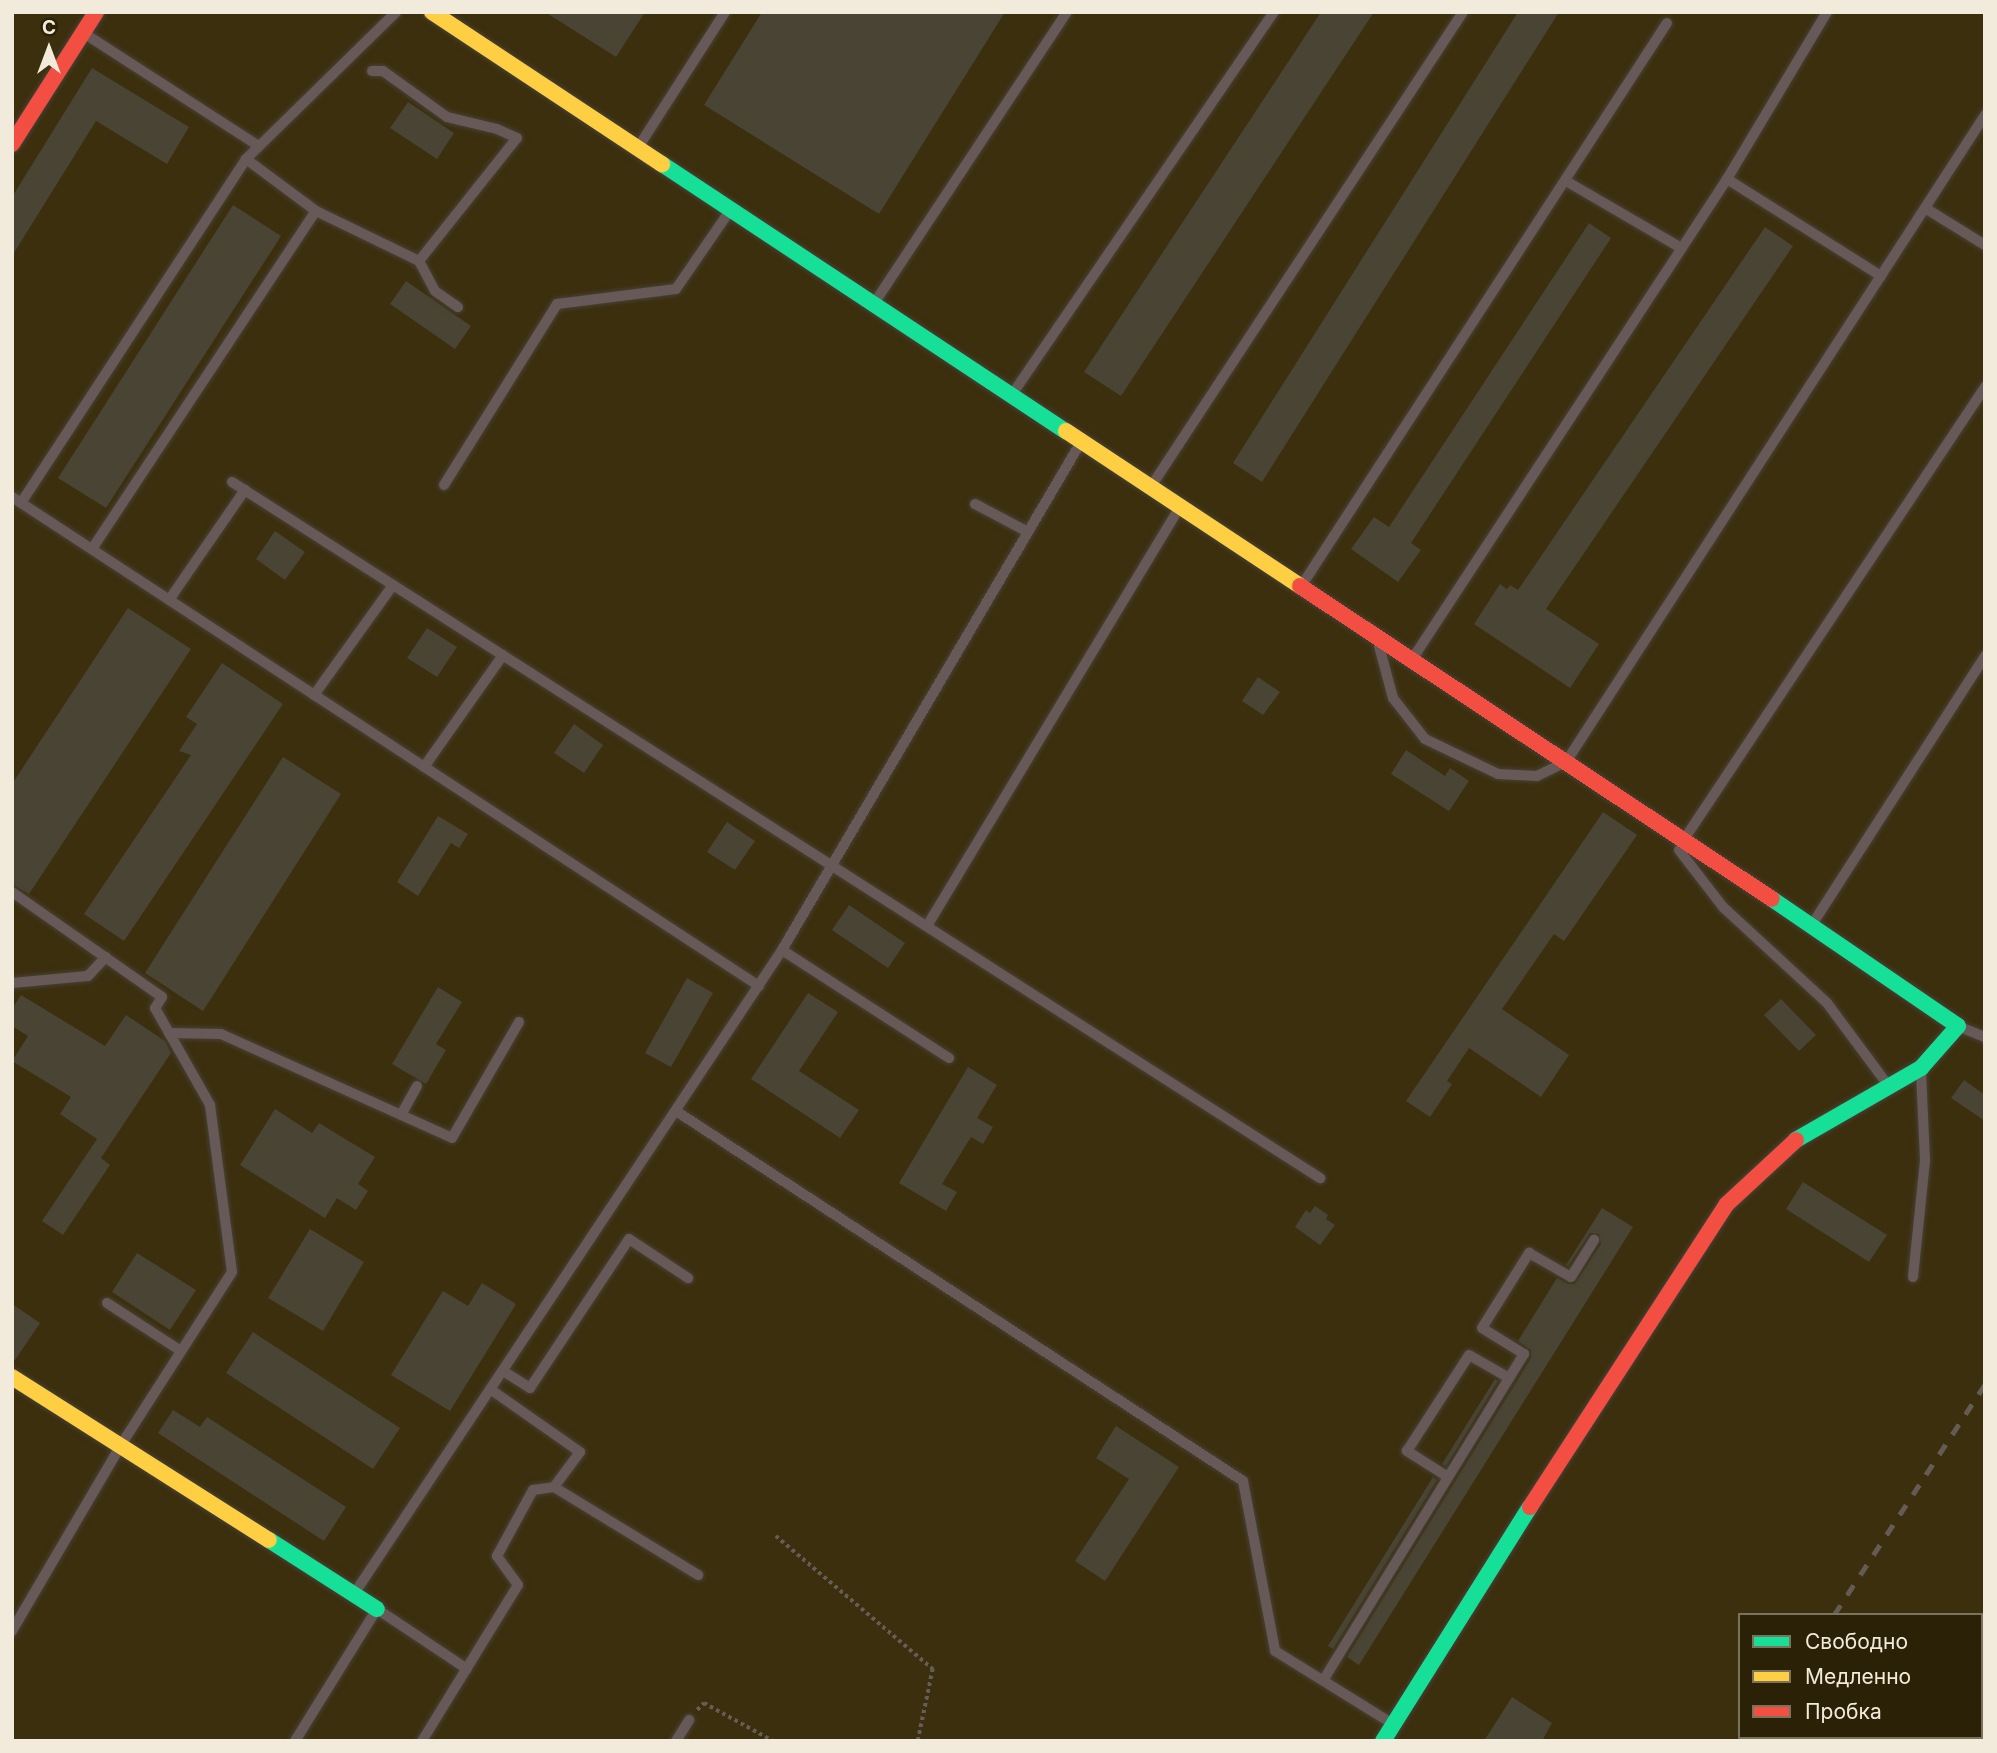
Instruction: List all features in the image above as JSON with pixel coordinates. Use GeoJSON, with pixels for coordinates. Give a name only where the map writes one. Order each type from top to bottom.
{"type":"FeatureCollection","features":[{"type":"Feature","properties":{"kind":"street"},"geometry":{"type":"LineString","coordinates":[[12,144],[96,12]]}},
{"type":"Feature","properties":{"kind":"street"},"geometry":{"type":"LineString","coordinates":[[432,12],[1812,925],[1958,1026],[1921,1068],[1891,1088],[1794,1141],[1727,1204],[1587,1403],[1513,1519],[1382,1741]]}},
{"type":"Feature","properties":{"kind":"street"},"geometry":{"type":"LineString","coordinates":[[12,1377],[377,1609]]}},
{"type":"Feature","properties":{"kind":"lane"},"geometry":{"type":"LineString","coordinates":[[396,12],[246,159],[17,500],[759,986]]}},
{"type":"Feature","properties":{"kind":"lane"},"geometry":{"type":"LineString","coordinates":[[637,148],[724,12]]}},
{"type":"Feature","properties":{"kind":"lane"},"geometry":{"type":"LineString","coordinates":[[873,304],[1068,12]]}},
{"type":"Feature","properties":{"kind":"lane"},"geometry":{"type":"LineString","coordinates":[[1012,396],[1274,12]]}},
{"type":"Feature","properties":{"kind":"lane"},"geometry":{"type":"LineString","coordinates":[[1150,487],[1463,12]]}},
{"type":"Feature","properties":{"kind":"lane"},"geometry":{"type":"LineString","coordinates":[[1412,660],[1727,179],[1827,12]]}},
{"type":"Feature","properties":{"kind":"lane"},"geometry":{"type":"LineString","coordinates":[[1301,587],[1667,23]]}},
{"type":"Feature","properties":{"kind":"lane"},"geometry":{"type":"LineString","coordinates":[[83,33],[259,146]]}},
{"type":"Feature","properties":{"kind":"lane"},"geometry":{"type":"LineString","coordinates":[[372,71],[383,71],[447,117],[497,129],[517,138],[419,261]]}},
{"type":"Feature","properties":{"kind":"lane"},"geometry":{"type":"LineString","coordinates":[[1376,637],[1393,698],[1425,739],[1498,774],[1537,776],[1566,762],[1985,115]]}},
{"type":"Feature","properties":{"kind":"lane"},"geometry":{"type":"LineString","coordinates":[[246,159],[316,211],[419,261],[435,290],[458,307]]}},
{"type":"Feature","properties":{"kind":"lane"},"geometry":{"type":"LineString","coordinates":[[1727,179],[1881,276]]}},
{"type":"Feature","properties":{"kind":"lane"},"geometry":{"type":"LineString","coordinates":[[1566,181],[1681,248]]}},
{"type":"Feature","properties":{"kind":"lane"},"geometry":{"type":"LineString","coordinates":[[1924,208],[1985,245]]}},
{"type":"Feature","properties":{"kind":"lane"},"geometry":{"type":"LineString","coordinates":[[444,485],[557,304],[676,289],[731,210]]}},
{"type":"Feature","properties":{"kind":"lane"},"geometry":{"type":"LineString","coordinates":[[92,549],[316,211]]}},
{"type":"Feature","properties":{"kind":"lane"},"geometry":{"type":"LineString","coordinates":[[1683,840],[1985,387]]}},
{"type":"Feature","properties":{"kind":"lane"},"geometry":{"type":"LineString","coordinates":[[354,1594],[782,950],[1081,442]]}},
{"type":"Feature","properties":{"kind":"lane"},"geometry":{"type":"LineString","coordinates":[[232,482],[1320,1178]]}},
{"type":"Feature","properties":{"kind":"lane"},"geometry":{"type":"LineString","coordinates":[[169,600],[245,490]]}},
{"type":"Feature","properties":{"kind":"lane"},"geometry":{"type":"LineString","coordinates":[[975,504],[1028,532]]}},
{"type":"Feature","properties":{"kind":"lane"},"geometry":{"type":"LineString","coordinates":[[927,926],[1181,507]]}},
{"type":"Feature","properties":{"kind":"lane"},"geometry":{"type":"LineString","coordinates":[[314,695],[393,585]]}},
{"type":"Feature","properties":{"kind":"lane"},"geometry":{"type":"LineString","coordinates":[[424,767],[503,655]]}},
{"type":"Feature","properties":{"kind":"lane"},"geometry":{"type":"LineString","coordinates":[[1812,925],[1985,656]]}},
{"type":"Feature","properties":{"kind":"lane"},"geometry":{"type":"LineString","coordinates":[[1661,825],[1723,906],[1828,1003],[1891,1088]]}},
{"type":"Feature","properties":{"kind":"lane"},"geometry":{"type":"LineString","coordinates":[[12,892],[162,997],[155,1008],[210,1105],[232,1272],[121,1446],[12,1631]]}},
{"type":"Feature","properties":{"kind":"lane"},"geometry":{"type":"LineString","coordinates":[[782,950],[949,1058]]}},
{"type":"Feature","properties":{"kind":"lane"},"geometry":{"type":"LineString","coordinates":[[12,983],[88,976],[106,957]]}},
{"type":"Feature","properties":{"kind":"lane"},"geometry":{"type":"LineString","coordinates":[[169,1033],[221,1034],[452,1138],[519,1022]]}},
{"type":"Feature","properties":{"kind":"lane"},"geometry":{"type":"LineString","coordinates":[[1958,1026],[1985,1037]]}},
{"type":"Feature","properties":{"kind":"lane"},"geometry":{"type":"LineString","coordinates":[[1913,1277],[1924,1160],[1921,1068]]}},
{"type":"Feature","properties":{"kind":"lane"},"geometry":{"type":"LineString","coordinates":[[401,1115],[417,1086]]}},
{"type":"Feature","properties":{"kind":"lane"},"geometry":{"type":"LineString","coordinates":[[676,1111],[1243,1481],[1275,1651],[1393,1724]]}},
{"type":"Feature","properties":{"kind":"lane"},"geometry":{"type":"LineString","coordinates":[[503,1371],[530,1388],[629,1239],[688,1278]]}},
{"type":"Feature","properties":{"kind":"lane"},"geometry":{"type":"LineString","coordinates":[[1324,1679],[1524,1354],[1482,1328],[1529,1253],[1571,1277],[1594,1240]]}},
{"type":"Feature","properties":{"kind":"lane"},"geometry":{"type":"LineString","coordinates":[[107,1303],[181,1351]]}},
{"type":"Feature","properties":{"kind":"lane"},"geometry":{"type":"LineString","coordinates":[[1448,1477],[1407,1451],[1469,1355],[1510,1378]]}},
{"type":"Feature","properties":{"kind":"lane"},"geometry":{"type":"LineString","coordinates":[[491,1390],[580,1452],[554,1487]]}},
{"type":"Feature","properties":{"kind":"lane"},"geometry":{"type":"LineString","coordinates":[[422,1741],[518,1585],[497,1556],[533,1490],[554,1487],[698,1575]]}},
{"type":"Feature","properties":{"kind":"lane"},"geometry":{"type":"LineString","coordinates":[[295,1741],[377,1609],[467,1669]]}},
{"type":"Feature","properties":{"kind":"lane"},"geometry":{"type":"LineString","coordinates":[[676,1741],[689,1720]]}},
{"type":"Feature","properties":{"kind":"path"},"geometry":{"type":"LineString","coordinates":[[776,1536],[933,1669],[918,1741]]}},
{"type":"Feature","properties":{"kind":"path"},"geometry":{"type":"LineString","coordinates":[[689,1720],[704,1703],[773,1741]]}},
{"type":"Feature","properties":{"kind":"shaded area"},"geometry":{"type":"Polygon","coordinates":[[[12,12],[1985,12],[1985,1741],[12,1741],[12,12]]]}},
{"type":"Feature","properties":{"kind":"building"},"geometry":{"type":"Polygon","coordinates":[[[545,12],[645,12],[616,57],[545,12]]]}},
{"type":"Feature","properties":{"kind":"building"},"geometry":{"type":"Polygon","coordinates":[[[762,12],[1005,12],[879,214],[704,105],[762,12]]]}},
{"type":"Feature","properties":{"kind":"building"},"geometry":{"type":"Polygon","coordinates":[[[1321,12],[1374,12],[1121,396],[1084,372],[1321,12]]]}},
{"type":"Feature","properties":{"kind":"building"},"geometry":{"type":"Polygon","coordinates":[[[1518,12],[1559,12],[1262,482],[1233,463],[1518,12]]]}},
{"type":"Feature","properties":{"kind":"building"},"geometry":{"type":"Polygon","coordinates":[[[92,68],[189,127],[167,164],[96,121],[12,256],[12,197],[92,68]]]}},
{"type":"Feature","properties":{"kind":"building"},"geometry":{"type":"Polygon","coordinates":[[[408,102],[454,133],[437,159],[390,128],[408,102]]]}},
{"type":"Feature","properties":{"kind":"building"},"geometry":{"type":"Polygon","coordinates":[[[233,205],[281,236],[106,508],[58,478],[233,205]]]}},
{"type":"Feature","properties":{"kind":"building"},"geometry":{"type":"Polygon","coordinates":[[[1589,223],[1611,238],[1411,543],[1421,550],[1398,582],[1351,549],[1374,517],[1389,527],[1589,223]]]}},
{"type":"Feature","properties":{"kind":"building"},"geometry":{"type":"Polygon","coordinates":[[[1765,227],[1793,246],[1546,609],[1599,644],[1570,688],[1474,624],[1500,584],[1507,589],[1510,585],[1518,590],[1765,227]]]}},
{"type":"Feature","properties":{"kind":"building"},"geometry":{"type":"Polygon","coordinates":[[[406,281],[471,326],[455,349],[390,304],[406,281]]]}},
{"type":"Feature","properties":{"kind":"building"},"geometry":{"type":"Polygon","coordinates":[[[275,531],[305,552],[285,580],[256,559],[275,531]]]}},
{"type":"Feature","properties":{"kind":"building"},"geometry":{"type":"Polygon","coordinates":[[[128,608],[191,649],[29,894],[12,884],[12,784],[128,608]]]}},
{"type":"Feature","properties":{"kind":"building"},"geometry":{"type":"Polygon","coordinates":[[[427,628],[457,647],[437,677],[407,658],[427,628]]]}},
{"type":"Feature","properties":{"kind":"building"},"geometry":{"type":"Polygon","coordinates":[[[222,663],[283,704],[124,941],[84,914],[191,755],[179,751],[197,724],[186,717],[222,663]]]}},
{"type":"Feature","properties":{"kind":"building"},"geometry":{"type":"Polygon","coordinates":[[[1258,677],[1280,692],[1263,715],[1242,701],[1258,677]]]}},
{"type":"Feature","properties":{"kind":"building"},"geometry":{"type":"Polygon","coordinates":[[[574,724],[603,745],[584,773],[554,753],[574,724]]]}},
{"type":"Feature","properties":{"kind":"building"},"geometry":{"type":"Polygon","coordinates":[[[1406,750],[1445,776],[1450,768],[1469,781],[1449,811],[1391,774],[1406,750]]]}},
{"type":"Feature","properties":{"kind":"building"},"geometry":{"type":"Polygon","coordinates":[[[283,757],[341,794],[203,1011],[145,973],[283,757]]]}},
{"type":"Feature","properties":{"kind":"building"},"geometry":{"type":"Polygon","coordinates":[[[1603,812],[1637,835],[1564,941],[1554,934],[1502,1009],[1569,1055],[1541,1097],[1469,1048],[1447,1081],[1452,1084],[1430,1117],[1406,1101],[1603,812]]]}},
{"type":"Feature","properties":{"kind":"building"},"geometry":{"type":"Polygon","coordinates":[[[438,816],[468,834],[459,848],[451,843],[418,896],[397,882],[438,816]]]}},
{"type":"Feature","properties":{"kind":"building"},"geometry":{"type":"Polygon","coordinates":[[[727,822],[755,841],[735,870],[707,852],[727,822]]]}},
{"type":"Feature","properties":{"kind":"building"},"geometry":{"type":"Polygon","coordinates":[[[849,905],[905,943],[888,968],[832,930],[849,905]]]}},
{"type":"Feature","properties":{"kind":"building"},"geometry":{"type":"Polygon","coordinates":[[[687,978],[713,993],[671,1067],[645,1053],[687,978]]]}},
{"type":"Feature","properties":{"kind":"building"},"geometry":{"type":"Polygon","coordinates":[[[438,987],[462,1002],[436,1044],[446,1050],[426,1084],[392,1064],[438,987]]]}},
{"type":"Feature","properties":{"kind":"building"},"geometry":{"type":"Polygon","coordinates":[[[808,993],[838,1012],[799,1071],[859,1110],[840,1138],[751,1079],[808,993]]]}},
{"type":"Feature","properties":{"kind":"building"},"geometry":{"type":"Polygon","coordinates":[[[21,995],[105,1046],[126,1015],[165,1041],[171,1053],[101,1158],[110,1165],[63,1235],[42,1221],[97,1139],[60,1114],[71,1097],[12,1061],[28,1036],[12,1026],[12,1009],[21,995]]]}},
{"type":"Feature","properties":{"kind":"building"},"geometry":{"type":"Polygon","coordinates":[[[1781,999],[1816,1035],[1799,1051],[1764,1015],[1781,999]]]}},
{"type":"Feature","properties":{"kind":"building"},"geometry":{"type":"Polygon","coordinates":[[[968,1067],[997,1085],[977,1118],[993,1127],[983,1144],[971,1137],[942,1184],[957,1192],[946,1211],[899,1183],[968,1067]]]}},
{"type":"Feature","properties":{"kind":"building"},"geometry":{"type":"Polygon","coordinates":[[[1964,1080],[1985,1095],[1985,1121],[1951,1098],[1964,1080]]]}},
{"type":"Feature","properties":{"kind":"building"},"geometry":{"type":"Polygon","coordinates":[[[275,1109],[312,1133],[319,1123],[375,1157],[358,1184],[368,1191],[356,1210],[337,1198],[325,1218],[240,1165],[275,1109]]]}},
{"type":"Feature","properties":{"kind":"building"},"geometry":{"type":"Polygon","coordinates":[[[1803,1182],[1887,1235],[1869,1262],[1786,1209],[1803,1182]]]}},
{"type":"Feature","properties":{"kind":"building"},"geometry":{"type":"Polygon","coordinates":[[[1315,1206],[1328,1215],[1326,1219],[1335,1225],[1320,1245],[1295,1227],[1306,1210],[1310,1213],[1315,1206]]]}},
{"type":"Feature","properties":{"kind":"building"},"geometry":{"type":"Polygon","coordinates":[[[1602,1208],[1633,1227],[1359,1665],[1347,1657],[1531,1358],[1531,1350],[1518,1341],[1557,1278],[1568,1284],[1575,1284],[1601,1244],[1599,1234],[1590,1233],[1568,1266],[1566,1265],[1602,1208]]]}},
{"type":"Feature","properties":{"kind":"building"},"geometry":{"type":"Polygon","coordinates":[[[310,1229],[364,1262],[323,1331],[268,1298],[310,1229]]]}},
{"type":"Feature","properties":{"kind":"building"},"geometry":{"type":"Polygon","coordinates":[[[137,1253],[196,1290],[170,1330],[112,1292],[137,1253]]]}},
{"type":"Feature","properties":{"kind":"building"},"geometry":{"type":"Polygon","coordinates":[[[482,1283],[516,1304],[450,1411],[391,1375],[443,1291],[468,1306],[482,1283]]]}},
{"type":"Feature","properties":{"kind":"building"},"geometry":{"type":"Polygon","coordinates":[[[12,1304],[40,1323],[15,1360],[12,1360],[12,1304]]]}},
{"type":"Feature","properties":{"kind":"building"},"geometry":{"type":"Polygon","coordinates":[[[253,1332],[400,1428],[373,1469],[226,1373],[253,1332]]]}},
{"type":"Feature","properties":{"kind":"building"},"geometry":{"type":"Polygon","coordinates":[[[1495,1379],[1498,1381],[1446,1466],[1442,1464],[1495,1379]]]}},
{"type":"Feature","properties":{"kind":"building"},"geometry":{"type":"Polygon","coordinates":[[[173,1410],[200,1427],[207,1417],[346,1507],[324,1541],[158,1433],[173,1410]]]}},
{"type":"Feature","properties":{"kind":"building"},"geometry":{"type":"Polygon","coordinates":[[[1116,1426],[1179,1467],[1105,1581],[1075,1561],[1129,1479],[1096,1458],[1116,1426]]]}},
{"type":"Feature","properties":{"kind":"building"},"geometry":{"type":"Polygon","coordinates":[[[1433,1477],[1437,1480],[1333,1649],[1328,1646],[1433,1477]]]}},
{"type":"Feature","properties":{"kind":"building"},"geometry":{"type":"Polygon","coordinates":[[[1512,1697],[1552,1723],[1542,1741],[1484,1741],[1512,1697]]]}},
{"type":"Feature","properties":{"kind":"railway"},"geometry":{"type":"LineString","coordinates":[[1835,1613],[1985,1384]]}},
{"type":"Feature","properties":{"kind":"traffic: fast"},"geometry":{"type":"LineString","coordinates":[[662,164],[1066,431]]}},
{"type":"Feature","properties":{"kind":"traffic: fast"},"geometry":{"type":"LineString","coordinates":[[1772,899],[1958,1026],[1921,1068],[1796,1140]]}},
{"type":"Feature","properties":{"kind":"traffic: fast"},"geometry":{"type":"LineString","coordinates":[[1383,1741],[1530,1507]]}},
{"type":"Feature","properties":{"kind":"traffic: fast"},"geometry":{"type":"LineString","coordinates":[[269,1540],[377,1609]]}},
{"type":"Feature","properties":{"kind":"traffic: slow"},"geometry":{"type":"LineString","coordinates":[[432,12],[662,164]]}},
{"type":"Feature","properties":{"kind":"traffic: slow"},"geometry":{"type":"LineString","coordinates":[[1066,431],[1300,586]]}},
{"type":"Feature","properties":{"kind":"traffic: slow"},"geometry":{"type":"LineString","coordinates":[[12,1377],[269,1540]]}},
{"type":"Feature","properties":{"kind":"traffic: jam"},"geometry":{"type":"LineString","coordinates":[[12,144],[96,12]]}},
{"type":"Feature","properties":{"kind":"traffic: jam"},"geometry":{"type":"LineString","coordinates":[[1300,586],[1772,899]]}},
{"type":"Feature","properties":{"kind":"traffic: jam"},"geometry":{"type":"LineString","coordinates":[[1530,1507],[1727,1204],[1796,1140]]}}]}
